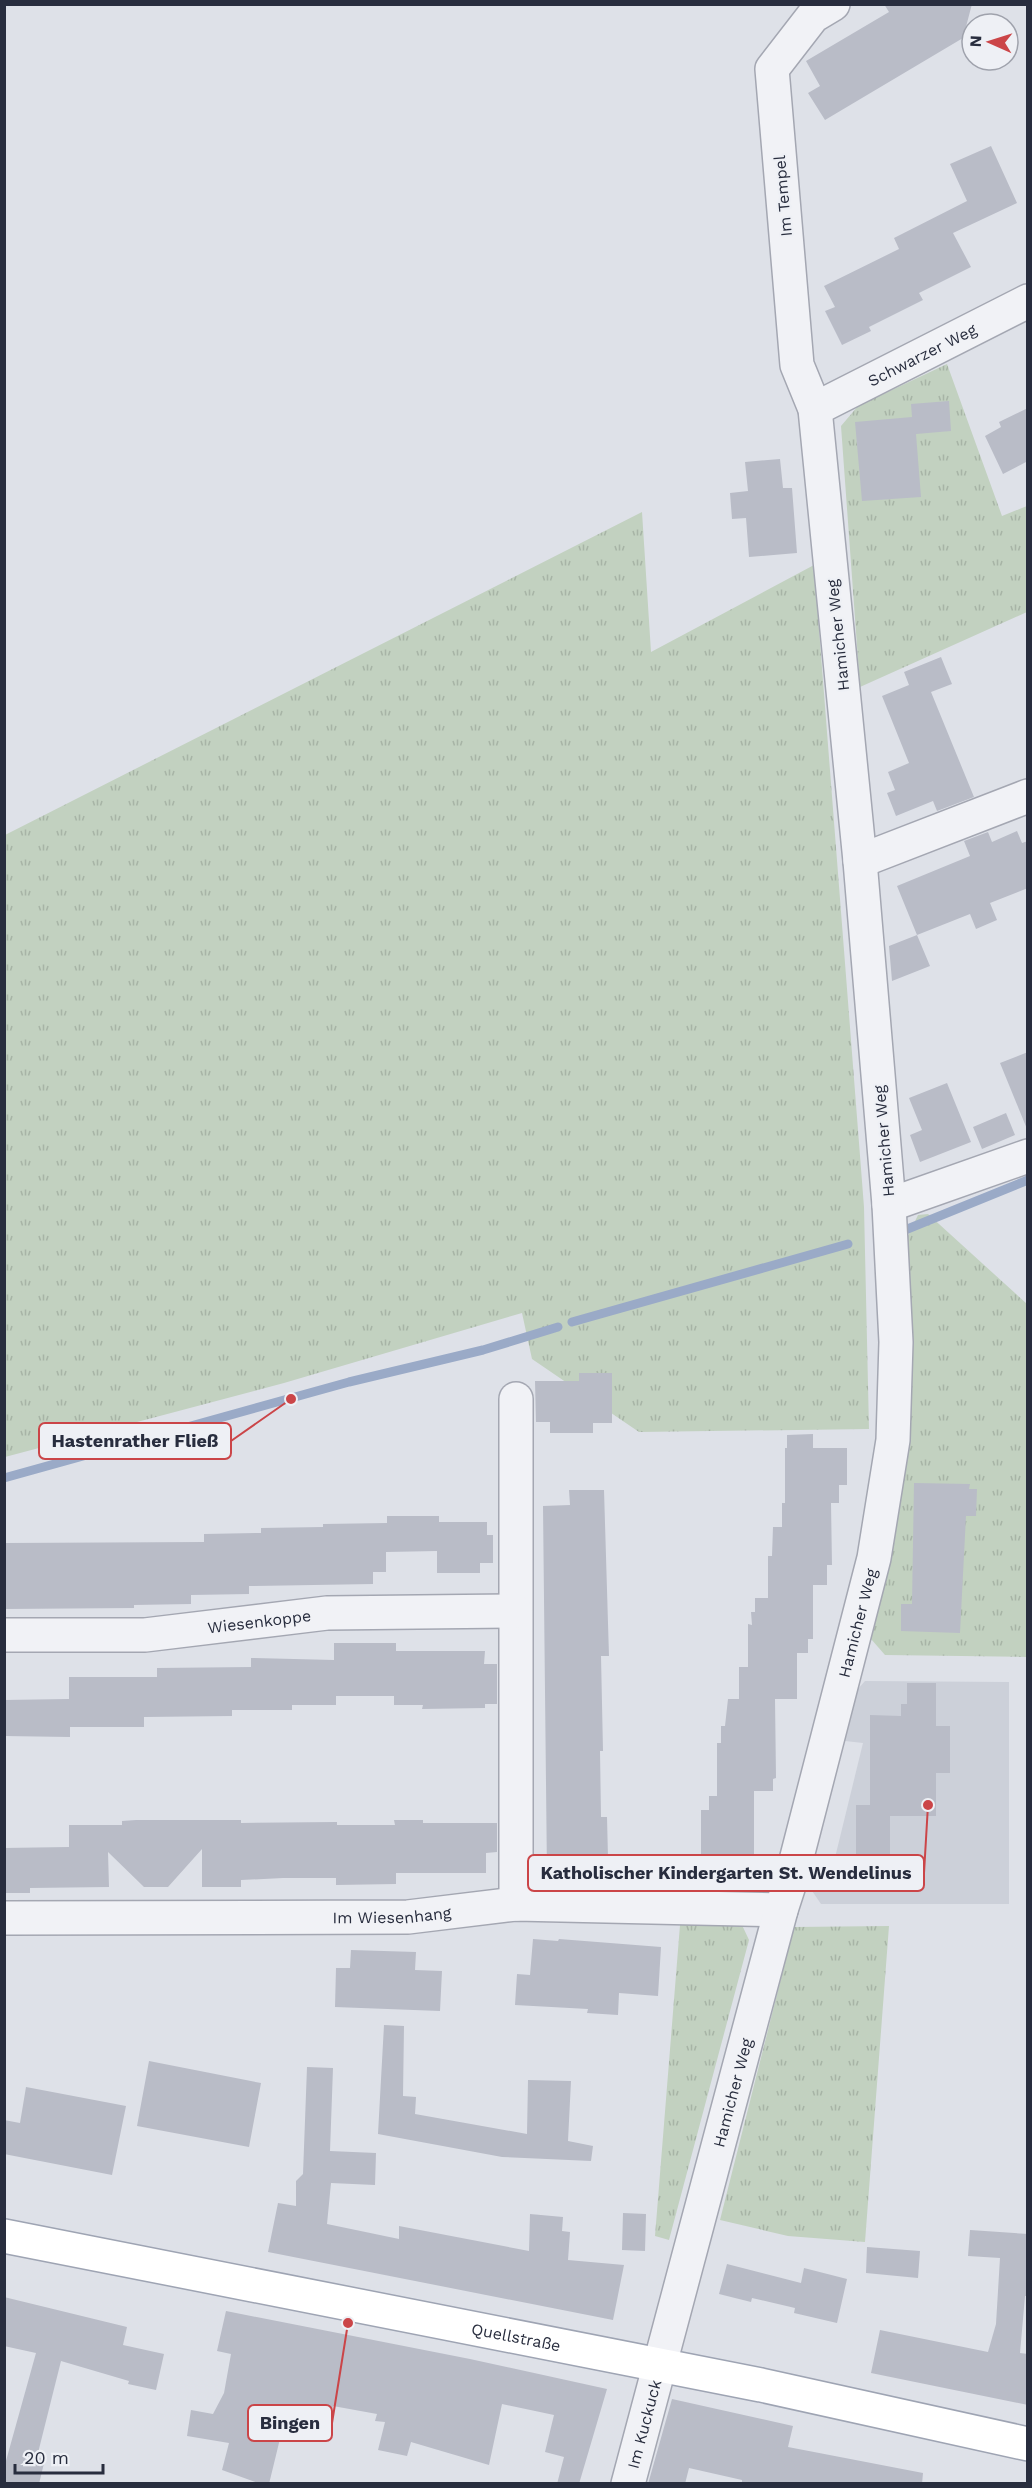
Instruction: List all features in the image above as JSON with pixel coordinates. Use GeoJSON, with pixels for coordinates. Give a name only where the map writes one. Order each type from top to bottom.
{"type":"FeatureCollection","features":[{"type":"Feature","properties":{"kind":"main road","name":"Quellstraße"},"geometry":{"type":"LineString","coordinates":[[4,2236],[658,2365],[1028,2444]]}},
{"type":"Feature","properties":{"kind":"street","name":"Im Tempel"},"geometry":{"type":"LineString","coordinates":[[815,410],[797,365],[772,69],[813,16],[833,4]]}},
{"type":"Feature","properties":{"kind":"street","name":"Schwarzer Weg"},"geometry":{"type":"LineString","coordinates":[[815,410],[1028,301]]}},
{"type":"Feature","properties":{"kind":"street","name":"Hamicher Weg"},"geometry":{"type":"LineString","coordinates":[[658,2365],[792,1876],[874,1558],[893,1440],[896,1342],[889,1205],[860,861],[815,410]]}},
{"type":"Feature","properties":{"kind":"street"},"geometry":{"type":"LineString","coordinates":[[860,861],[1028,796]]}},
{"type":"Feature","properties":{"kind":"street"},"geometry":{"type":"LineString","coordinates":[[889,1205],[1028,1156]]}},
{"type":"Feature","properties":{"kind":"street"},"geometry":{"type":"LineString","coordinates":[[516,1399],[516,1904]]}},
{"type":"Feature","properties":{"kind":"street","name":"Wiesenkoppe"},"geometry":{"type":"LineString","coordinates":[[4,1635],[145,1635],[327,1613],[515,1611]]}},
{"type":"Feature","properties":{"kind":"street","name":"Im Wiesenhang"},"geometry":{"type":"LineString","coordinates":[[4,1918],[408,1917],[516,1904],[781,1910]]}},
{"type":"Feature","properties":{"kind":"street","name":"Im Kuckuck"},"geometry":{"type":"LineString","coordinates":[[628,2484],[658,2365]]}},
{"type":"Feature","properties":{"kind":"shaded area"},"geometry":{"type":"Polygon","coordinates":[[[865,1681],[1009,1682],[1009,1904],[821,1904],[806,1882],[810,1867],[831,1874],[863,1743],[845,1741],[858,1689],[865,1681]]]}},
{"type":"Feature","properties":{"kind":"green space"},"geometry":{"type":"Polygon","coordinates":[[[947,364],[1002,516],[1027,506],[1027,612],[860,687],[841,426],[858,406],[947,364]]]}},
{"type":"Feature","properties":{"kind":"green space"},"geometry":{"type":"Polygon","coordinates":[[[642,512],[651,652],[814,565],[864,1207],[869,1429],[639,1432],[532,1359],[522,1313],[284,1383],[5,1457],[5,835],[642,512]]]}},
{"type":"Feature","properties":{"kind":"green space"},"geometry":{"type":"Polygon","coordinates":[[[928,1214],[1027,1304],[1027,1657],[885,1655],[871,1639],[890,1562],[907,1442],[907,1238],[918,1215],[928,1214]]]}},
{"type":"Feature","properties":{"kind":"green space"},"geometry":{"type":"Polygon","coordinates":[[[680,1925],[742,1925],[749,1940],[669,2240],[655,2236],[680,1925]]]}},
{"type":"Feature","properties":{"kind":"green space"},"geometry":{"type":"Polygon","coordinates":[[[889,1926],[865,2242],[788,2236],[720,2220],[794,1927],[889,1926]]]}},
{"type":"Feature","properties":{"kind":"building"},"geometry":{"type":"Polygon","coordinates":[[[884,4],[972,4],[970,12],[960,12],[960,40],[825,120],[808,93],[820,86],[806,61],[889,12],[884,4]]]}},
{"type":"Feature","properties":{"kind":"building"},"geometry":{"type":"Polygon","coordinates":[[[991,146],[1017,203],[953,233],[971,267],[919,293],[923,300],[869,327],[871,331],[842,345],[825,311],[835,307],[824,286],[899,249],[894,238],[967,201],[950,164],[991,146]]]}},
{"type":"Feature","properties":{"kind":"building"},"geometry":{"type":"Polygon","coordinates":[[[949,401],[951,431],[916,434],[921,497],[862,501],[855,422],[912,417],[911,404],[949,401]]]}},
{"type":"Feature","properties":{"kind":"building"},"geometry":{"type":"Polygon","coordinates":[[[1028,408],[1028,461],[1003,474],[985,436],[1001,427],[999,422],[1028,408]]]}},
{"type":"Feature","properties":{"kind":"building"},"geometry":{"type":"Polygon","coordinates":[[[780,459],[783,488],[792,488],[797,553],[749,557],[746,518],[732,519],[730,493],[748,491],[745,462],[780,459]]]}},
{"type":"Feature","properties":{"kind":"building"},"geometry":{"type":"Polygon","coordinates":[[[941,657],[952,684],[931,692],[974,797],[937,811],[933,801],[896,816],[887,793],[895,790],[888,772],[909,763],[882,696],[909,685],[904,672],[941,657]]]}},
{"type":"Feature","properties":{"kind":"building"},"geometry":{"type":"Polygon","coordinates":[[[1017,831],[1022,843],[1028,841],[1028,888],[990,903],[997,920],[976,929],[970,914],[917,935],[897,886],[970,856],[964,841],[988,832],[992,842],[1017,831]]]}},
{"type":"Feature","properties":{"kind":"building"},"geometry":{"type":"Polygon","coordinates":[[[917,935],[930,966],[892,981],[889,946],[917,935]]]}},
{"type":"Feature","properties":{"kind":"building"},"geometry":{"type":"Polygon","coordinates":[[[1028,1052],[1028,1129],[1027,1129],[1000,1063],[1028,1052]]]}},
{"type":"Feature","properties":{"kind":"building"},"geometry":{"type":"Polygon","coordinates":[[[947,1083],[971,1142],[920,1162],[910,1135],[922,1130],[909,1098],[947,1083]]]}},
{"type":"Feature","properties":{"kind":"building"},"geometry":{"type":"Polygon","coordinates":[[[1006,1113],[1015,1135],[982,1149],[973,1127],[1006,1113]]]}},
{"type":"Feature","properties":{"kind":"building"},"geometry":{"type":"Polygon","coordinates":[[[579,1373],[612,1373],[612,1423],[593,1423],[593,1433],[550,1433],[550,1422],[536,1422],[535,1381],[579,1381],[579,1373]]]}},
{"type":"Feature","properties":{"kind":"building"},"geometry":{"type":"Polygon","coordinates":[[[813,1434],[813,1448],[847,1448],[847,1485],[839,1485],[839,1503],[831,1503],[832,1565],[827,1565],[827,1585],[813,1585],[813,1639],[808,1639],[808,1653],[797,1653],[797,1699],[775,1699],[776,1778],[773,1779],[773,1791],[754,1791],[754,1863],[701,1864],[701,1810],[709,1810],[709,1796],[717,1796],[717,1743],[721,1743],[721,1726],[725,1726],[728,1699],[739,1699],[739,1667],[748,1667],[748,1624],[752,1625],[751,1612],[755,1612],[755,1598],[768,1598],[768,1556],[772,1556],[773,1527],[782,1527],[782,1503],[785,1503],[787,1435],[813,1434]]]}},
{"type":"Feature","properties":{"kind":"building"},"geometry":{"type":"Polygon","coordinates":[[[914,1483],[970,1484],[969,1489],[977,1489],[976,1516],[966,1516],[960,1633],[901,1631],[901,1604],[912,1604],[914,1483]]]}},
{"type":"Feature","properties":{"kind":"building"},"geometry":{"type":"Polygon","coordinates":[[[569,1490],[604,1490],[609,1656],[601,1656],[603,1751],[600,1751],[601,1817],[607,1817],[608,1858],[598,1858],[598,1874],[547,1875],[543,1506],[570,1505],[569,1490]]]}},
{"type":"Feature","properties":{"kind":"building"},"geometry":{"type":"Polygon","coordinates":[[[387,1516],[439,1516],[439,1522],[487,1522],[487,1535],[493,1535],[493,1563],[480,1563],[480,1573],[437,1573],[437,1551],[386,1552],[386,1572],[373,1572],[373,1584],[249,1586],[249,1594],[191,1595],[191,1604],[134,1605],[134,1608],[4,1609],[4,1543],[204,1542],[204,1534],[261,1533],[261,1528],[323,1527],[323,1524],[387,1523],[387,1516]]]}},
{"type":"Feature","properties":{"kind":"building"},"geometry":{"type":"Polygon","coordinates":[[[334,1643],[396,1643],[396,1651],[485,1651],[484,1664],[497,1664],[497,1704],[485,1704],[485,1708],[422,1709],[423,1705],[394,1705],[394,1696],[336,1696],[336,1705],[292,1705],[292,1710],[232,1710],[232,1716],[144,1717],[144,1727],[70,1727],[70,1737],[4,1736],[4,1700],[69,1699],[69,1677],[157,1677],[157,1668],[251,1667],[251,1658],[334,1660],[334,1643]]]}},
{"type":"Feature","properties":{"kind":"building"},"geometry":{"type":"Polygon","coordinates":[[[907,1683],[936,1683],[936,1726],[950,1726],[950,1773],[936,1773],[936,1816],[890,1816],[890,1865],[856,1865],[856,1805],[870,1805],[870,1715],[901,1716],[901,1704],[907,1704],[907,1683]]]}},
{"type":"Feature","properties":{"kind":"building"},"geometry":{"type":"Polygon","coordinates":[[[241,1820],[241,1823],[337,1822],[337,1825],[395,1825],[394,1820],[423,1820],[423,1823],[497,1823],[497,1852],[486,1853],[486,1873],[396,1873],[396,1884],[336,1885],[336,1878],[283,1878],[241,1880],[241,1887],[202,1887],[202,1849],[168,1887],[144,1887],[108,1852],[109,1887],[30,1888],[30,1893],[4,1893],[4,1848],[69,1847],[69,1825],[122,1825],[122,1821],[241,1820]]]}},
{"type":"Feature","properties":{"kind":"building"},"geometry":{"type":"Polygon","coordinates":[[[533,1939],[661,1947],[658,1996],[619,1993],[618,2015],[587,2013],[588,2009],[515,2005],[517,1974],[530,1975],[533,1939]]]}},
{"type":"Feature","properties":{"kind":"building"},"geometry":{"type":"Polygon","coordinates":[[[351,1950],[416,1952],[415,1970],[442,1971],[440,2011],[335,2007],[336,1968],[350,1968],[351,1950]]]}},
{"type":"Feature","properties":{"kind":"building"},"geometry":{"type":"Polygon","coordinates":[[[384,2025],[404,2026],[403,2096],[416,2097],[415,2114],[527,2134],[528,2080],[571,2081],[568,2141],[593,2146],[591,2161],[502,2157],[378,2134],[384,2025]]]}},
{"type":"Feature","properties":{"kind":"building"},"geometry":{"type":"Polygon","coordinates":[[[149,2061],[261,2083],[249,2147],[137,2126],[149,2061]]]}},
{"type":"Feature","properties":{"kind":"building"},"geometry":{"type":"Polygon","coordinates":[[[307,2067],[333,2068],[330,2151],[376,2153],[375,2185],[331,2183],[327,2224],[399,2239],[399,2226],[529,2251],[530,2214],[563,2217],[562,2231],[570,2232],[568,2260],[624,2265],[613,2320],[268,2252],[278,2203],[296,2206],[296,2181],[303,2174],[307,2067]]]}},
{"type":"Feature","properties":{"kind":"building"},"geometry":{"type":"Polygon","coordinates":[[[26,2087],[126,2106],[112,2175],[4,2154],[4,2120],[20,2123],[26,2087]]]}},
{"type":"Feature","properties":{"kind":"building"},"geometry":{"type":"Polygon","coordinates":[[[623,2213],[646,2214],[645,2251],[622,2250],[623,2213]]]}},
{"type":"Feature","properties":{"kind":"building"},"geometry":{"type":"Polygon","coordinates":[[[970,2230],[1028,2234],[1028,2296],[1025,2296],[1020,2353],[1028,2354],[1028,2405],[871,2373],[880,2330],[988,2352],[996,2324],[1000,2258],[968,2256],[970,2230]]]}},
{"type":"Feature","properties":{"kind":"building"},"geometry":{"type":"Polygon","coordinates":[[[867,2247],[920,2251],[918,2278],[866,2273],[867,2247]]]}},
{"type":"Feature","properties":{"kind":"building"},"geometry":{"type":"Polygon","coordinates":[[[727,2264],[801,2283],[804,2268],[847,2279],[837,2323],[794,2313],[795,2308],[752,2298],[751,2302],[719,2294],[727,2264]]]}},
{"type":"Feature","properties":{"kind":"building"},"geometry":{"type":"Polygon","coordinates":[[[4,2297],[127,2327],[123,2345],[164,2354],[156,2390],[128,2384],[129,2381],[61,2361],[37,2457],[45,2459],[39,2484],[4,2484],[4,2468],[36,2353],[4,2346],[4,2297]]]}},
{"type":"Feature","properties":{"kind":"building"},"geometry":{"type":"Polygon","coordinates":[[[226,2311],[470,2359],[607,2389],[579,2484],[557,2484],[564,2457],[545,2452],[554,2415],[502,2404],[489,2465],[411,2442],[407,2456],[378,2450],[385,2422],[375,2421],[377,2414],[333,2406],[330,2421],[286,2414],[269,2484],[261,2484],[222,2470],[229,2443],[187,2436],[191,2410],[213,2414],[224,2393],[231,2354],[217,2351],[226,2311]]]}},
{"type":"Feature","properties":{"kind":"building"},"geometry":{"type":"Polygon","coordinates":[[[672,2399],[793,2426],[788,2447],[923,2473],[922,2484],[742,2484],[742,2480],[689,2468],[685,2484],[648,2484],[672,2399]]]}},
{"type":"Feature","properties":{"kind":"waterway"},"geometry":{"type":"LineString","coordinates":[[905,1230],[1028,1180]]}},
{"type":"Feature","properties":{"kind":"waterway"},"geometry":{"type":"LineString","coordinates":[[572,1322],[848,1244]]}},
{"type":"Feature","properties":{"kind":"waterway"},"geometry":{"type":"LineString","coordinates":[[4,1478],[349,1382],[483,1350],[558,1327]]}},
{"type":"Feature","properties":{"kind":"place","name":"Hastenrather Fließ"},"geometry":{"type":"Point","coordinates":[291,1399]}},
{"type":"Feature","properties":{"kind":"place","name":"Katholischer Kindergarten St. Wendelinus"},"geometry":{"type":"Point","coordinates":[928,1805]}},
{"type":"Feature","properties":{"kind":"place","name":"Bingen"},"geometry":{"type":"Point","coordinates":[348,2323]}}]}
